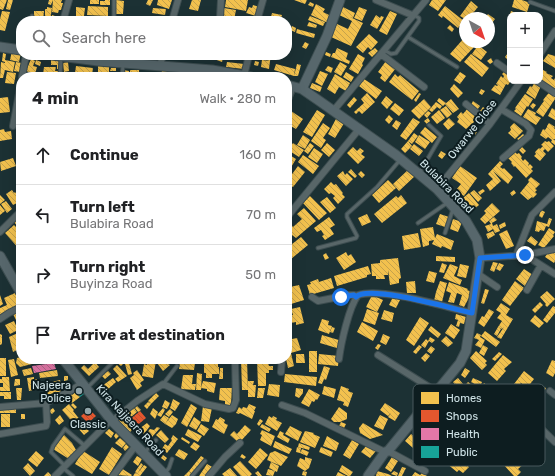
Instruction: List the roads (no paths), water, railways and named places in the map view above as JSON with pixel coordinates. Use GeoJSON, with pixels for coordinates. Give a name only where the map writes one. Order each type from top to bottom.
{"type":"FeatureCollection","features":[{"type":"Feature","properties":{"kind":"street"},"geometry":{"type":"LineString","coordinates":[[64,16],[69,0]]}},
{"type":"Feature","properties":{"kind":"street"},"geometry":{"type":"LineString","coordinates":[[173,16],[178,0]]}},
{"type":"Feature","properties":{"kind":"street"},"geometry":{"type":"LineString","coordinates":[[220,16],[221,0]]}},
{"type":"Feature","properties":{"kind":"street"},"geometry":{"type":"LineString","coordinates":[[259,16],[263,0]]}},
{"type":"Feature","properties":{"kind":"street"},"geometry":{"type":"LineString","coordinates":[[294,87],[327,36],[340,0]]}},
{"type":"Feature","properties":{"kind":"street"},"geometry":{"type":"LineString","coordinates":[[376,0],[412,15]]}},
{"type":"Feature","properties":{"kind":"street"},"geometry":{"type":"LineString","coordinates":[[334,110],[426,0]]}},
{"type":"Feature","properties":{"kind":"street"},"geometry":{"type":"LineString","coordinates":[[543,49],[555,31]]}},
{"type":"Feature","properties":{"kind":"street"},"geometry":{"type":"LineString","coordinates":[[0,47],[16,49]]}},
{"type":"Feature","properties":{"kind":"street"},"geometry":{"type":"LineString","coordinates":[[382,52],[424,86]]}},
{"type":"Feature","properties":{"kind":"street"},"geometry":{"type":"LineString","coordinates":[[23,72],[25,60]]}},
{"type":"Feature","properties":{"kind":"street"},"geometry":{"type":"LineString","coordinates":[[91,60],[118,61],[199,72]]}},
{"type":"Feature","properties":{"kind":"street"},"geometry":{"type":"LineString","coordinates":[[160,66],[162,60]]}},
{"type":"Feature","properties":{"kind":"street"},"geometry":{"type":"LineString","coordinates":[[247,72],[249,60]]}},
{"type":"Feature","properties":{"kind":"street"},"geometry":{"type":"LineString","coordinates":[[497,63],[507,70]]}},
{"type":"Feature","properties":{"kind":"street","name":"Owarwe Close"},"geometry":{"type":"LineString","coordinates":[[437,189],[490,124],[519,84]]}},
{"type":"Feature","properties":{"kind":"street"},"geometry":{"type":"LineString","coordinates":[[542,84],[555,93]]}},
{"type":"Feature","properties":{"kind":"street","name":"Bulabira Road"},"geometry":{"type":"LineString","coordinates":[[294,87],[334,110],[419,173],[437,189],[472,229],[477,240],[480,258],[466,351],[460,363],[443,384]]}},
{"type":"Feature","properties":{"kind":"street"},"geometry":{"type":"LineString","coordinates":[[466,104],[490,124]]}},
{"type":"Feature","properties":{"kind":"street"},"geometry":{"type":"LineString","coordinates":[[501,109],[526,124],[530,130],[529,136],[503,158]]}},
{"type":"Feature","properties":{"kind":"street"},"geometry":{"type":"LineString","coordinates":[[13,126],[16,110]]}},
{"type":"Feature","properties":{"kind":"street"},"geometry":{"type":"LineString","coordinates":[[292,211],[360,128]]}},
{"type":"Feature","properties":{"kind":"street"},"geometry":{"type":"LineString","coordinates":[[516,256],[532,215],[555,192]]}},
{"type":"Feature","properties":{"kind":"street"},"geometry":{"type":"LineString","coordinates":[[0,232],[16,216]]}},
{"type":"Feature","properties":{"kind":"street"},"geometry":{"type":"LineString","coordinates":[[480,258],[525,255],[555,249]]}},
{"type":"Feature","properties":{"kind":"street"},"geometry":{"type":"LineString","coordinates":[[525,255],[555,274]]}},
{"type":"Feature","properties":{"kind":"street"},"geometry":{"type":"LineString","coordinates":[[0,256],[16,278]]}},
{"type":"Feature","properties":{"kind":"street"},"geometry":{"type":"LineString","coordinates":[[528,290],[541,265]]}},
{"type":"Feature","properties":{"kind":"street"},"geometry":{"type":"LineString","coordinates":[[478,274],[498,287]]}},
{"type":"Feature","properties":{"kind":"street"},"geometry":{"type":"LineString","coordinates":[[339,359],[348,320],[356,297],[361,294],[386,294],[472,313]]}},
{"type":"Feature","properties":{"kind":"street"},"geometry":{"type":"LineString","coordinates":[[312,297],[318,302],[349,295],[354,295],[356,297]]}},
{"type":"Feature","properties":{"kind":"street"},"geometry":{"type":"LineString","coordinates":[[0,319],[16,310]]}},
{"type":"Feature","properties":{"kind":"street"},"geometry":{"type":"LineString","coordinates":[[378,355],[419,384]]}},
{"type":"Feature","properties":{"kind":"street","name":"Kira Najjeera Road"},"geometry":{"type":"LineString","coordinates":[[67,364],[111,421],[165,475]]}},
{"type":"Feature","properties":{"kind":"street"},"geometry":{"type":"LineString","coordinates":[[55,476],[111,421],[137,401],[163,384],[205,404],[229,409],[233,408],[236,400],[234,364]]}},
{"type":"Feature","properties":{"kind":"street"},"geometry":{"type":"LineString","coordinates":[[281,372],[282,364]]}},
{"type":"Feature","properties":{"kind":"street"},"geometry":{"type":"LineString","coordinates":[[0,406],[46,403],[83,386]]}},
{"type":"Feature","properties":{"kind":"street"},"geometry":{"type":"LineString","coordinates":[[0,434],[46,426],[46,403]]}},
{"type":"Feature","properties":{"kind":"street"},"geometry":{"type":"LineString","coordinates":[[282,405],[306,413],[413,465]]}},
{"type":"Feature","properties":{"kind":"street","name":"Bulabira Road"},"geometry":{"type":"LineString","coordinates":[[368,476],[413,420]]}},
{"type":"Feature","properties":{"kind":"street"},"geometry":{"type":"LineString","coordinates":[[545,432],[555,442]]}},
{"type":"Feature","properties":{"kind":"street"},"geometry":{"type":"LineString","coordinates":[[209,476],[225,457],[240,443]]}},
{"type":"Feature","properties":{"kind":"street"},"geometry":{"type":"LineString","coordinates":[[113,476],[136,445]]}},
{"type":"Feature","properties":{"kind":"street"},"geometry":{"type":"LineString","coordinates":[[415,466],[425,471]]}},
{"type":"Feature","properties":{"kind":"lane"},"geometry":{"type":"LineString","coordinates":[[114,0],[114,16]]}},
{"type":"Feature","properties":{"kind":"lane"},"geometry":{"type":"LineString","coordinates":[[530,2],[555,11]]}},
{"type":"Feature","properties":{"kind":"lane"},"geometry":{"type":"LineString","coordinates":[[382,52],[393,54],[408,37],[420,19],[412,15]]}},
{"type":"Feature","properties":{"kind":"lane"},"geometry":{"type":"LineString","coordinates":[[408,37],[456,67]]}},
{"type":"Feature","properties":{"kind":"lane"},"geometry":{"type":"LineString","coordinates":[[56,60],[59,72]]}},
{"type":"Feature","properties":{"kind":"lane"},"geometry":{"type":"LineString","coordinates":[[118,61],[121,72]]}},
{"type":"Feature","properties":{"kind":"lane"},"geometry":{"type":"LineString","coordinates":[[419,173],[441,136],[429,126]]}},
{"type":"Feature","properties":{"kind":"lane"},"geometry":{"type":"LineString","coordinates":[[318,248],[356,238],[357,236],[347,217],[347,214],[377,188],[401,159]]}},
{"type":"Feature","properties":{"kind":"lane"},"geometry":{"type":"LineString","coordinates":[[418,223],[451,205]]}},
{"type":"Feature","properties":{"kind":"lane"},"geometry":{"type":"LineString","coordinates":[[445,233],[451,205]]}},
{"type":"Feature","properties":{"kind":"lane"},"geometry":{"type":"LineString","coordinates":[[83,386],[110,364]]}},
{"type":"Feature","properties":{"kind":"lane"},"geometry":{"type":"LineString","coordinates":[[163,384],[177,366]]}},
{"type":"Feature","properties":{"kind":"lane"},"geometry":{"type":"LineString","coordinates":[[73,476],[51,452],[53,446],[66,429],[85,446]]}},
{"type":"Feature","properties":{"kind":"lane"},"geometry":{"type":"LineString","coordinates":[[144,454],[156,440]]}},
{"type":"Feature","properties":{"kind":"lane"},"geometry":{"type":"LineString","coordinates":[[165,475],[172,459]]}},
{"type":"Feature","properties":{"kind":"lane"},"geometry":{"type":"LineString","coordinates":[[192,476],[204,461]]}},
{"type":"Feature","properties":{"kind":"place","name":"Najeera Police"},"geometry":{"type":"Point","coordinates":[79,391]}},
{"type":"Feature","properties":{"kind":"place","name":"Classic"},"geometry":{"type":"Point","coordinates":[88,411]}}]}
